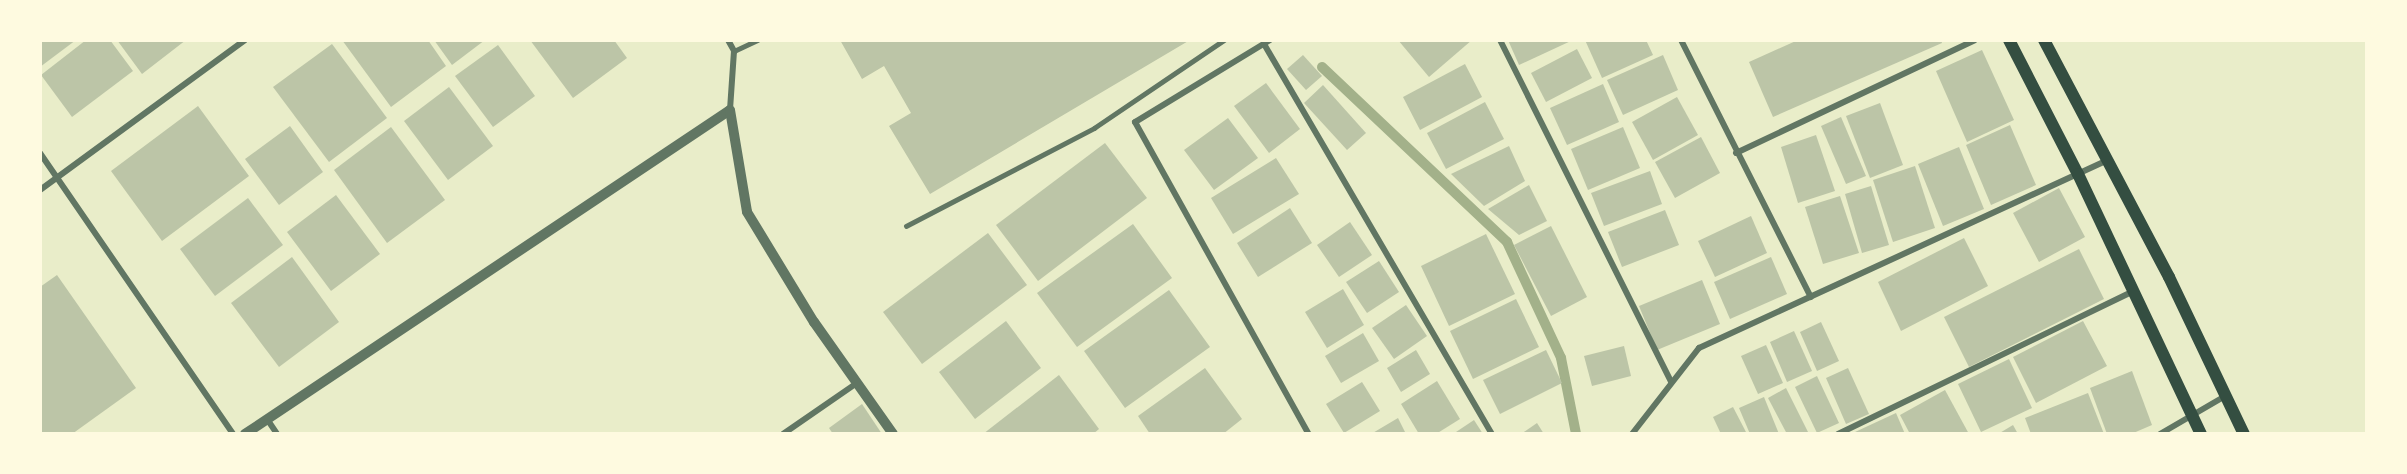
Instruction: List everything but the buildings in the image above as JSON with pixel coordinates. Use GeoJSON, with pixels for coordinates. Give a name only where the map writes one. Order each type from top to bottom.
{"type":"FeatureCollection","features":[{"type":"Feature","properties":{"kind":"main road"},"geometry":{"type":"LineString","coordinates":[[2008,40],[2078,174],[2201,434]]}},
{"type":"Feature","properties":{"kind":"main road"},"geometry":{"type":"LineString","coordinates":[[2044,40],[2228,395],[2244,434]]}},
{"type":"Feature","properties":{"kind":"street"},"geometry":{"type":"LineString","coordinates":[[40,190],[244,40]]}},
{"type":"Feature","properties":{"kind":"street"},"geometry":{"type":"LineString","coordinates":[[728,40],[734,51],[730,110],[747,212],[814,322],[893,434]]}},
{"type":"Feature","properties":{"kind":"street"},"geometry":{"type":"LineString","coordinates":[[1500,40],[1671,382]]}},
{"type":"Feature","properties":{"kind":"street"},"geometry":{"type":"LineString","coordinates":[[1681,40],[1736,153],[1811,297]]}},
{"type":"Feature","properties":{"kind":"street"},"geometry":{"type":"LineString","coordinates":[[1736,153],[1974,40]]}},
{"type":"Feature","properties":{"kind":"street"},"geometry":{"type":"LineString","coordinates":[[1309,434],[1135,122],[1267,42],[1492,434]]}},
{"type":"Feature","properties":{"kind":"street"},"geometry":{"type":"LineString","coordinates":[[245,434],[730,110]]}},
{"type":"Feature","properties":{"kind":"street"},"geometry":{"type":"LineString","coordinates":[[40,153],[233,434]]}},
{"type":"Feature","properties":{"kind":"street"},"geometry":{"type":"LineString","coordinates":[[1631,433],[1699,348],[2108,160]]}},
{"type":"Feature","properties":{"kind":"street"},"geometry":{"type":"LineString","coordinates":[[1838,434],[2134,290]]}},
{"type":"Feature","properties":{"kind":"street"},"geometry":{"type":"LineString","coordinates":[[783,434],[857,383]]}},
{"type":"Feature","properties":{"kind":"street"},"geometry":{"type":"LineString","coordinates":[[2160,434],[2192,412],[2228,395]]}},
{"type":"Feature","properties":{"kind":"street"},"geometry":{"type":"LineString","coordinates":[[266,418],[277,434]]}},
{"type":"Feature","properties":{"kind":"lane"},"geometry":{"type":"LineString","coordinates":[[734,51],[758,40]]}},
{"type":"Feature","properties":{"kind":"lane"},"geometry":{"type":"LineString","coordinates":[[906,226],[1094,128],[1224,40]]}},
{"type":"Feature","properties":{"kind":"waterway"},"geometry":{"type":"LineString","coordinates":[[1322,67],[1507,242],[1561,358],[1576,434]]}}]}
